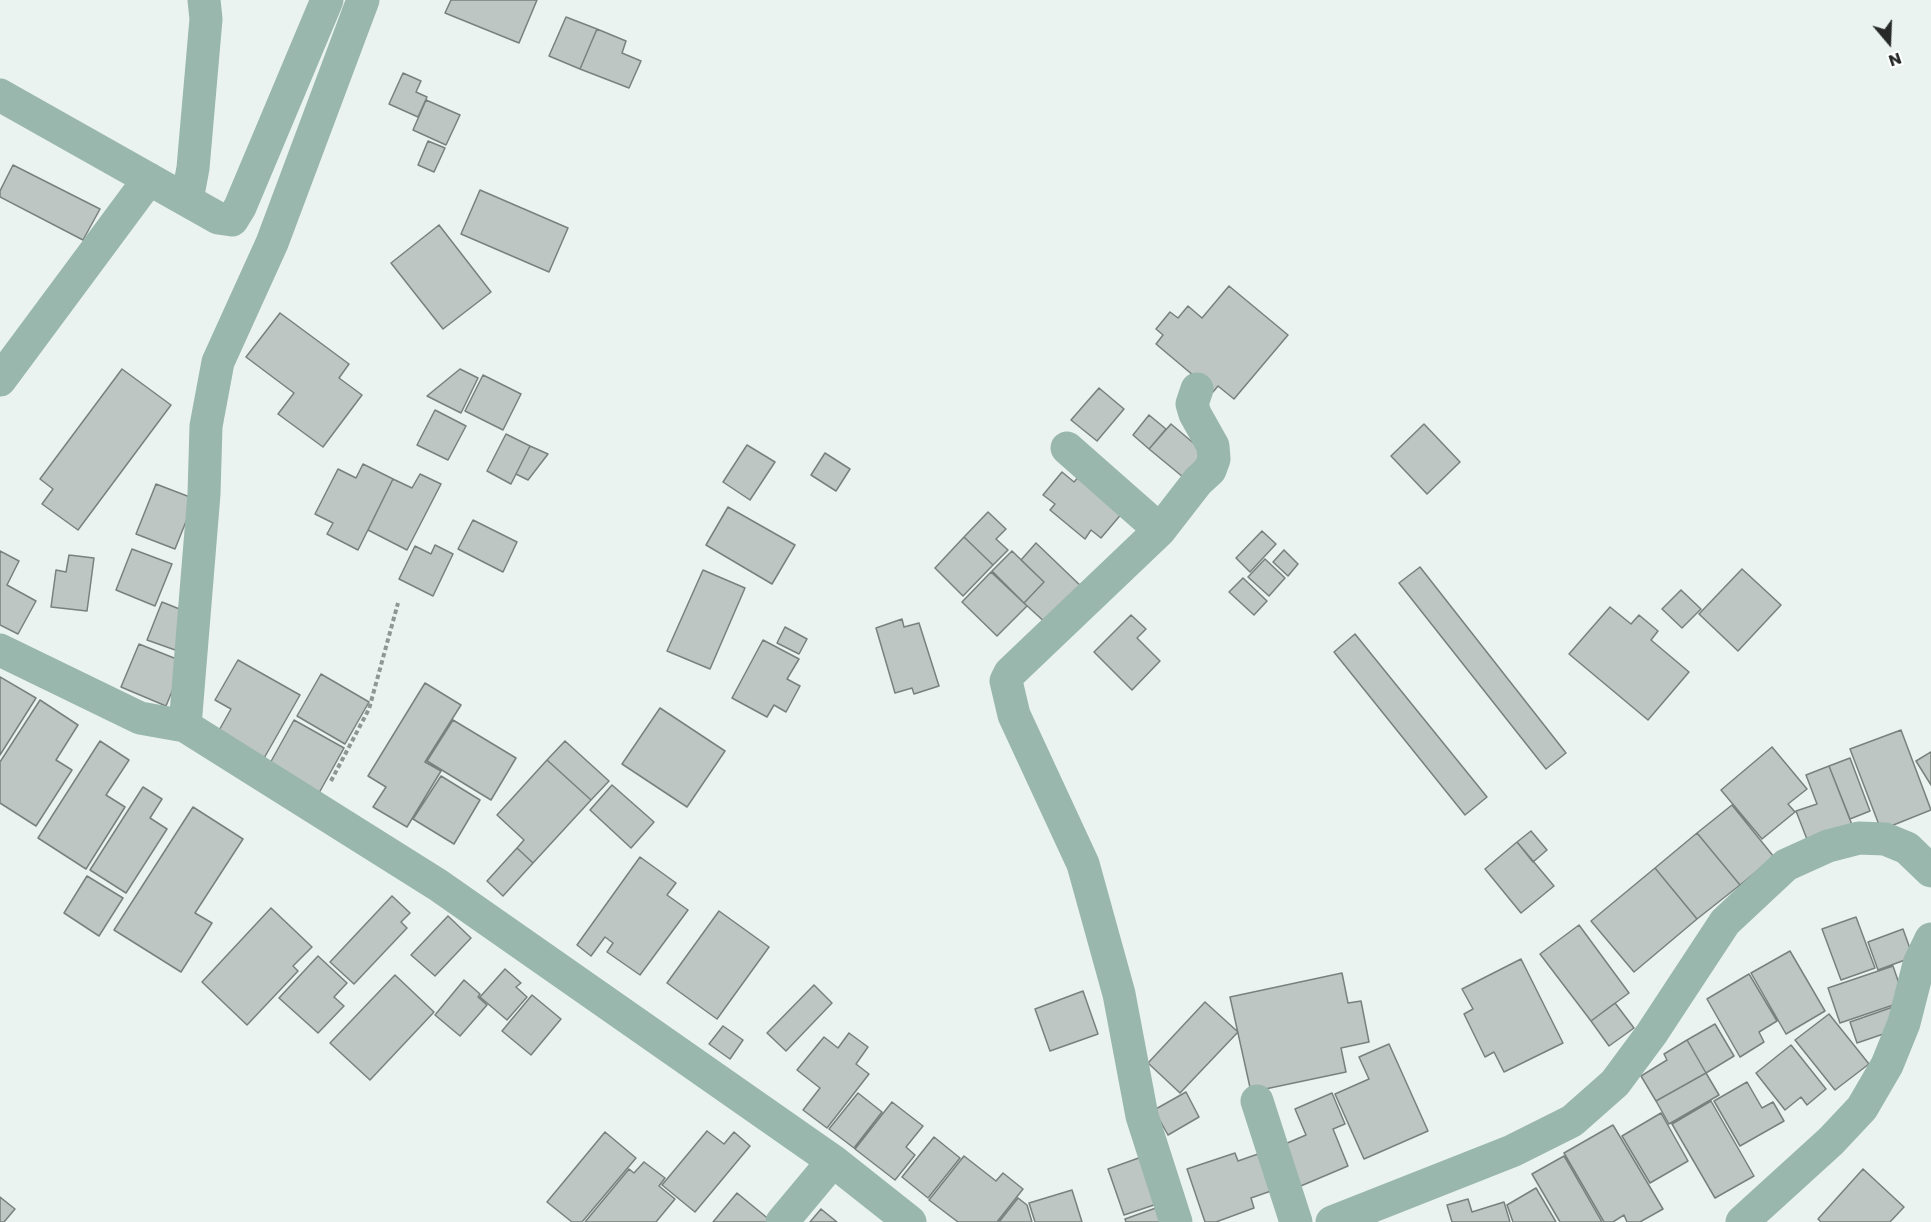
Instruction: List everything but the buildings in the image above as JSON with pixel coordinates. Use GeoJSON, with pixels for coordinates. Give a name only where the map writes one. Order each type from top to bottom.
{"type":"FeatureCollection","features":[{"type":"Feature","properties":{"kind":"street"},"geometry":{"type":"LineString","coordinates":[[187,200],[193,168],[206,19],[204,0]]}},
{"type":"Feature","properties":{"kind":"street"},"geometry":{"type":"LineString","coordinates":[[0,95],[218,218],[232,220],[240,207],[327,0]]}},
{"type":"Feature","properties":{"kind":"street"},"geometry":{"type":"LineString","coordinates":[[185,726],[204,494],[206,426],[218,362],[272,243],[363,0]]}},
{"type":"Feature","properties":{"kind":"street"},"geometry":{"type":"LineString","coordinates":[[0,380],[149,179]]}},
{"type":"Feature","properties":{"kind":"street"},"geometry":{"type":"LineString","coordinates":[[1176,1222],[1142,1116],[1119,994],[1083,864],[1014,715],[1006,681],[1010,673],[1160,530],[1198,481],[1210,470],[1214,459],[1213,446],[1192,404],[1197,389]]}},
{"type":"Feature","properties":{"kind":"street"},"geometry":{"type":"LineString","coordinates":[[1067,448],[1160,530]]}},
{"type":"Feature","properties":{"kind":"street"},"geometry":{"type":"LineString","coordinates":[[0,650],[140,718],[185,726],[316,808],[438,885],[834,1161],[910,1222]]}},
{"type":"Feature","properties":{"kind":"street"},"geometry":{"type":"LineString","coordinates":[[1332,1222],[1512,1151],[1572,1121],[1615,1083],[1652,1034],[1725,922],[1786,865],[1828,846],[1859,838],[1885,839],[1907,848],[1931,871]]}},
{"type":"Feature","properties":{"kind":"street"},"geometry":{"type":"LineString","coordinates":[[1742,1222],[1831,1141],[1862,1108],[1887,1065],[1904,1023],[1919,964],[1931,939]]}},
{"type":"Feature","properties":{"kind":"street"},"geometry":{"type":"LineString","coordinates":[[1257,1101],[1296,1222]]}},
{"type":"Feature","properties":{"kind":"street"},"geometry":{"type":"LineString","coordinates":[[782,1222],[834,1161]]}},
{"type":"Feature","properties":{"kind":"path"},"geometry":{"type":"LineString","coordinates":[[316,808],[369,709],[398,603]]}}]}
